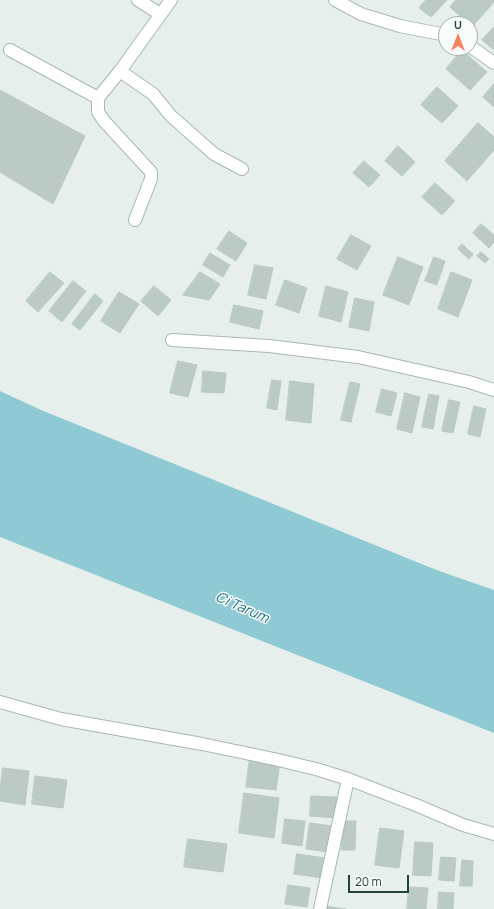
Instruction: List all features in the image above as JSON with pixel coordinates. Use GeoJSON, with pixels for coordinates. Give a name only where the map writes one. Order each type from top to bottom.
{"type":"FeatureCollection","features":[{"type":"Feature","properties":{"kind":"street"},"geometry":{"type":"LineString","coordinates":[[138,0],[160,14]]}},
{"type":"Feature","properties":{"kind":"street"},"geometry":{"type":"LineString","coordinates":[[135,220],[151,179],[151,172],[104,121],[98,112],[98,98],[120,71],[171,0]]}},
{"type":"Feature","properties":{"kind":"street"},"geometry":{"type":"LineString","coordinates":[[335,0],[361,14],[400,26],[438,33]]}},
{"type":"Feature","properties":{"kind":"street"},"geometry":{"type":"LineString","coordinates":[[10,50],[98,98]]}},
{"type":"Feature","properties":{"kind":"street"},"geometry":{"type":"LineString","coordinates":[[478,52],[494,63]]}},
{"type":"Feature","properties":{"kind":"street"},"geometry":{"type":"LineString","coordinates":[[120,71],[153,94],[171,116],[214,154],[242,169]]}},
{"type":"Feature","properties":{"kind":"street"},"geometry":{"type":"LineString","coordinates":[[172,340],[269,346],[358,357],[469,382],[494,390]]}},
{"type":"Feature","properties":{"kind":"street"},"geometry":{"type":"LineString","coordinates":[[0,702],[61,718],[202,744],[316,769],[348,779],[463,825],[494,834]]}},
{"type":"Feature","properties":{"kind":"street"},"geometry":{"type":"LineString","coordinates":[[320,909],[348,779]]}},
{"type":"Feature","properties":{"kind":"water","name":"Ci Tarum"},"geometry":{"type":"Polygon","coordinates":[[[0,391],[41,410],[439,571],[494,590],[494,733],[0,537],[0,391]]]}},
{"type":"Feature","properties":{"kind":"building"},"geometry":{"type":"Polygon","coordinates":[[[426,0],[447,0],[431,17],[419,8],[426,0]]]}},
{"type":"Feature","properties":{"kind":"building"},"geometry":{"type":"Polygon","coordinates":[[[456,0],[494,0],[494,2],[478,20],[478,16],[460,16],[450,7],[456,0]]]}},
{"type":"Feature","properties":{"kind":"building"},"geometry":{"type":"Polygon","coordinates":[[[494,27],[494,50],[482,40],[494,27]]]}},
{"type":"Feature","properties":{"kind":"building"},"geometry":{"type":"Polygon","coordinates":[[[457,56],[469,56],[487,72],[470,90],[446,69],[457,56]]]}},
{"type":"Feature","properties":{"kind":"building"},"geometry":{"type":"Polygon","coordinates":[[[494,84],[494,107],[483,97],[494,84]]]}},
{"type":"Feature","properties":{"kind":"building"},"geometry":{"type":"Polygon","coordinates":[[[437,87],[458,106],[442,123],[421,105],[437,87]]]}},
{"type":"Feature","properties":{"kind":"building"},"geometry":{"type":"Polygon","coordinates":[[[0,90],[85,136],[53,204],[0,172],[0,90]]]}},
{"type":"Feature","properties":{"kind":"building"},"geometry":{"type":"Polygon","coordinates":[[[478,123],[494,137],[494,150],[467,181],[445,161],[478,123]]]}},
{"type":"Feature","properties":{"kind":"building"},"geometry":{"type":"Polygon","coordinates":[[[398,146],[415,162],[402,176],[385,161],[398,146]]]}},
{"type":"Feature","properties":{"kind":"building"},"geometry":{"type":"Polygon","coordinates":[[[364,161],[380,175],[369,187],[353,173],[364,161]]]}},
{"type":"Feature","properties":{"kind":"building"},"geometry":{"type":"Polygon","coordinates":[[[435,183],[455,201],[442,215],[422,197],[435,183]]]}},
{"type":"Feature","properties":{"kind":"building"},"geometry":{"type":"Polygon","coordinates":[[[481,224],[494,235],[494,242],[489,248],[473,233],[481,224]]]}},
{"type":"Feature","properties":{"kind":"building"},"geometry":{"type":"Polygon","coordinates":[[[229,231],[247,243],[236,261],[217,249],[229,231]]]}},
{"type":"Feature","properties":{"kind":"building"},"geometry":{"type":"Polygon","coordinates":[[[351,235],[371,246],[357,270],[337,259],[351,235]]]}},
{"type":"Feature","properties":{"kind":"building"},"geometry":{"type":"Polygon","coordinates":[[[462,244],[473,254],[469,259],[458,249],[462,244]]]}},
{"type":"Feature","properties":{"kind":"building"},"geometry":{"type":"Polygon","coordinates":[[[481,252],[489,259],[485,263],[477,256],[481,252]]]}},
{"type":"Feature","properties":{"kind":"building"},"geometry":{"type":"Polygon","coordinates":[[[210,253],[230,265],[223,277],[203,265],[210,253]]]}},
{"type":"Feature","properties":{"kind":"building"},"geometry":{"type":"Polygon","coordinates":[[[398,257],[423,267],[409,305],[383,295],[398,257]]]}},
{"type":"Feature","properties":{"kind":"building"},"geometry":{"type":"Polygon","coordinates":[[[434,257],[445,261],[437,285],[425,281],[434,257]]]}},
{"type":"Feature","properties":{"kind":"building"},"geometry":{"type":"Polygon","coordinates":[[[255,265],[273,268],[266,299],[248,295],[255,265]]]}},
{"type":"Feature","properties":{"kind":"building"},"geometry":{"type":"Polygon","coordinates":[[[50,272],[64,283],[38,312],[26,301],[50,272]]]}},
{"type":"Feature","properties":{"kind":"building"},"geometry":{"type":"Polygon","coordinates":[[[200,272],[220,284],[209,300],[183,295],[200,272]]]}},
{"type":"Feature","properties":{"kind":"building"},"geometry":{"type":"Polygon","coordinates":[[[451,272],[472,280],[458,317],[438,309],[451,272]]]}},
{"type":"Feature","properties":{"kind":"building"},"geometry":{"type":"Polygon","coordinates":[[[285,280],[307,288],[299,313],[276,305],[285,280]]]}},
{"type":"Feature","properties":{"kind":"building"},"geometry":{"type":"Polygon","coordinates":[[[73,281],[86,291],[62,322],[49,311],[73,281]]]}},
{"type":"Feature","properties":{"kind":"building"},"geometry":{"type":"Polygon","coordinates":[[[154,286],[171,300],[158,316],[141,301],[154,286]]]}},
{"type":"Feature","properties":{"kind":"building"},"geometry":{"type":"Polygon","coordinates":[[[326,286],[348,292],[341,322],[319,316],[326,286]]]}},
{"type":"Feature","properties":{"kind":"building"},"geometry":{"type":"Polygon","coordinates":[[[119,292],[139,304],[120,333],[101,321],[119,292]]]}},
{"type":"Feature","properties":{"kind":"building"},"geometry":{"type":"Polygon","coordinates":[[[95,294],[103,301],[80,330],[72,324],[95,294]]]}},
{"type":"Feature","properties":{"kind":"building"},"geometry":{"type":"Polygon","coordinates":[[[355,298],[374,302],[369,331],[349,327],[355,298]]]}},
{"type":"Feature","properties":{"kind":"building"},"geometry":{"type":"Polygon","coordinates":[[[234,305],[263,311],[259,329],[230,322],[234,305]]]}},
{"type":"Feature","properties":{"kind":"building"},"geometry":{"type":"Polygon","coordinates":[[[178,361],[197,365],[188,397],[170,393],[178,361]]]}},
{"type":"Feature","properties":{"kind":"building"},"geometry":{"type":"Polygon","coordinates":[[[203,371],[226,373],[224,393],[202,392],[203,371]]]}},
{"type":"Feature","properties":{"kind":"building"},"geometry":{"type":"Polygon","coordinates":[[[272,380],[281,381],[277,410],[267,408],[272,380]]]}},
{"type":"Feature","properties":{"kind":"building"},"geometry":{"type":"Polygon","coordinates":[[[290,381],[314,384],[311,423],[286,420],[290,381]]]}},
{"type":"Feature","properties":{"kind":"building"},"geometry":{"type":"Polygon","coordinates":[[[350,382],[360,384],[351,422],[341,420],[350,382]]]}},
{"type":"Feature","properties":{"kind":"building"},"geometry":{"type":"Polygon","coordinates":[[[382,389],[397,393],[391,416],[376,412],[382,389]]]}},
{"type":"Feature","properties":{"kind":"building"},"geometry":{"type":"Polygon","coordinates":[[[405,393],[420,397],[412,433],[397,429],[405,393]]]}},
{"type":"Feature","properties":{"kind":"building"},"geometry":{"type":"Polygon","coordinates":[[[429,394],[439,396],[433,429],[422,427],[429,394]]]}},
{"type":"Feature","properties":{"kind":"building"},"geometry":{"type":"Polygon","coordinates":[[[449,400],[460,402],[453,433],[442,431],[449,400]]]}},
{"type":"Feature","properties":{"kind":"building"},"geometry":{"type":"Polygon","coordinates":[[[474,406],[486,409],[480,437],[468,434],[474,406]]]}},
{"type":"Feature","properties":{"kind":"building"},"geometry":{"type":"Polygon","coordinates":[[[250,758],[280,762],[276,790],[246,787],[250,758]]]}},
{"type":"Feature","properties":{"kind":"building"},"geometry":{"type":"Polygon","coordinates":[[[3,768],[29,771],[25,805],[0,801],[3,768]]]}},
{"type":"Feature","properties":{"kind":"building"},"geometry":{"type":"Polygon","coordinates":[[[35,776],[67,780],[63,808],[32,804],[35,776]]]}},
{"type":"Feature","properties":{"kind":"building"},"geometry":{"type":"Polygon","coordinates":[[[244,793],[279,798],[274,838],[239,833],[244,793]]]}},
{"type":"Feature","properties":{"kind":"building"},"geometry":{"type":"Polygon","coordinates":[[[311,796],[338,797],[337,818],[310,816],[311,796]]]}},
{"type":"Feature","properties":{"kind":"building"},"geometry":{"type":"Polygon","coordinates":[[[285,819],[305,821],[302,846],[282,843],[285,819]]]}},
{"type":"Feature","properties":{"kind":"building"},"geometry":{"type":"Polygon","coordinates":[[[343,821],[356,821],[355,850],[342,850],[343,821]]]}},
{"type":"Feature","properties":{"kind":"building"},"geometry":{"type":"Polygon","coordinates":[[[310,823],[332,826],[328,852],[306,849],[310,823]]]}},
{"type":"Feature","properties":{"kind":"building"},"geometry":{"type":"Polygon","coordinates":[[[380,828],[404,831],[399,868],[375,865],[380,828]]]}},
{"type":"Feature","properties":{"kind":"building"},"geometry":{"type":"Polygon","coordinates":[[[188,839],[227,844],[223,872],[184,867],[188,839]]]}},
{"type":"Feature","properties":{"kind":"building"},"geometry":{"type":"Polygon","coordinates":[[[415,842],[433,843],[431,876],[413,875],[415,842]]]}},
{"type":"Feature","properties":{"kind":"building"},"geometry":{"type":"Polygon","coordinates":[[[297,854],[326,858],[323,878],[294,874],[297,854]]]}},
{"type":"Feature","properties":{"kind":"building"},"geometry":{"type":"Polygon","coordinates":[[[441,857],[456,858],[454,881],[439,880],[441,857]]]}},
{"type":"Feature","properties":{"kind":"building"},"geometry":{"type":"Polygon","coordinates":[[[462,860],[473,861],[472,886],[460,886],[462,860]]]}},
{"type":"Feature","properties":{"kind":"building"},"geometry":{"type":"Polygon","coordinates":[[[288,885],[310,888],[307,907],[285,904],[288,885]]]}},
{"type":"Feature","properties":{"kind":"building"},"geometry":{"type":"Polygon","coordinates":[[[409,887],[428,888],[426,909],[407,909],[409,887]]]}},
{"type":"Feature","properties":{"kind":"building"},"geometry":{"type":"Polygon","coordinates":[[[439,892],[454,893],[453,909],[438,909],[439,892]]]}},
{"type":"Feature","properties":{"kind":"building"},"geometry":{"type":"Polygon","coordinates":[[[324,906],[346,909],[324,909],[324,906]]]}}]}
